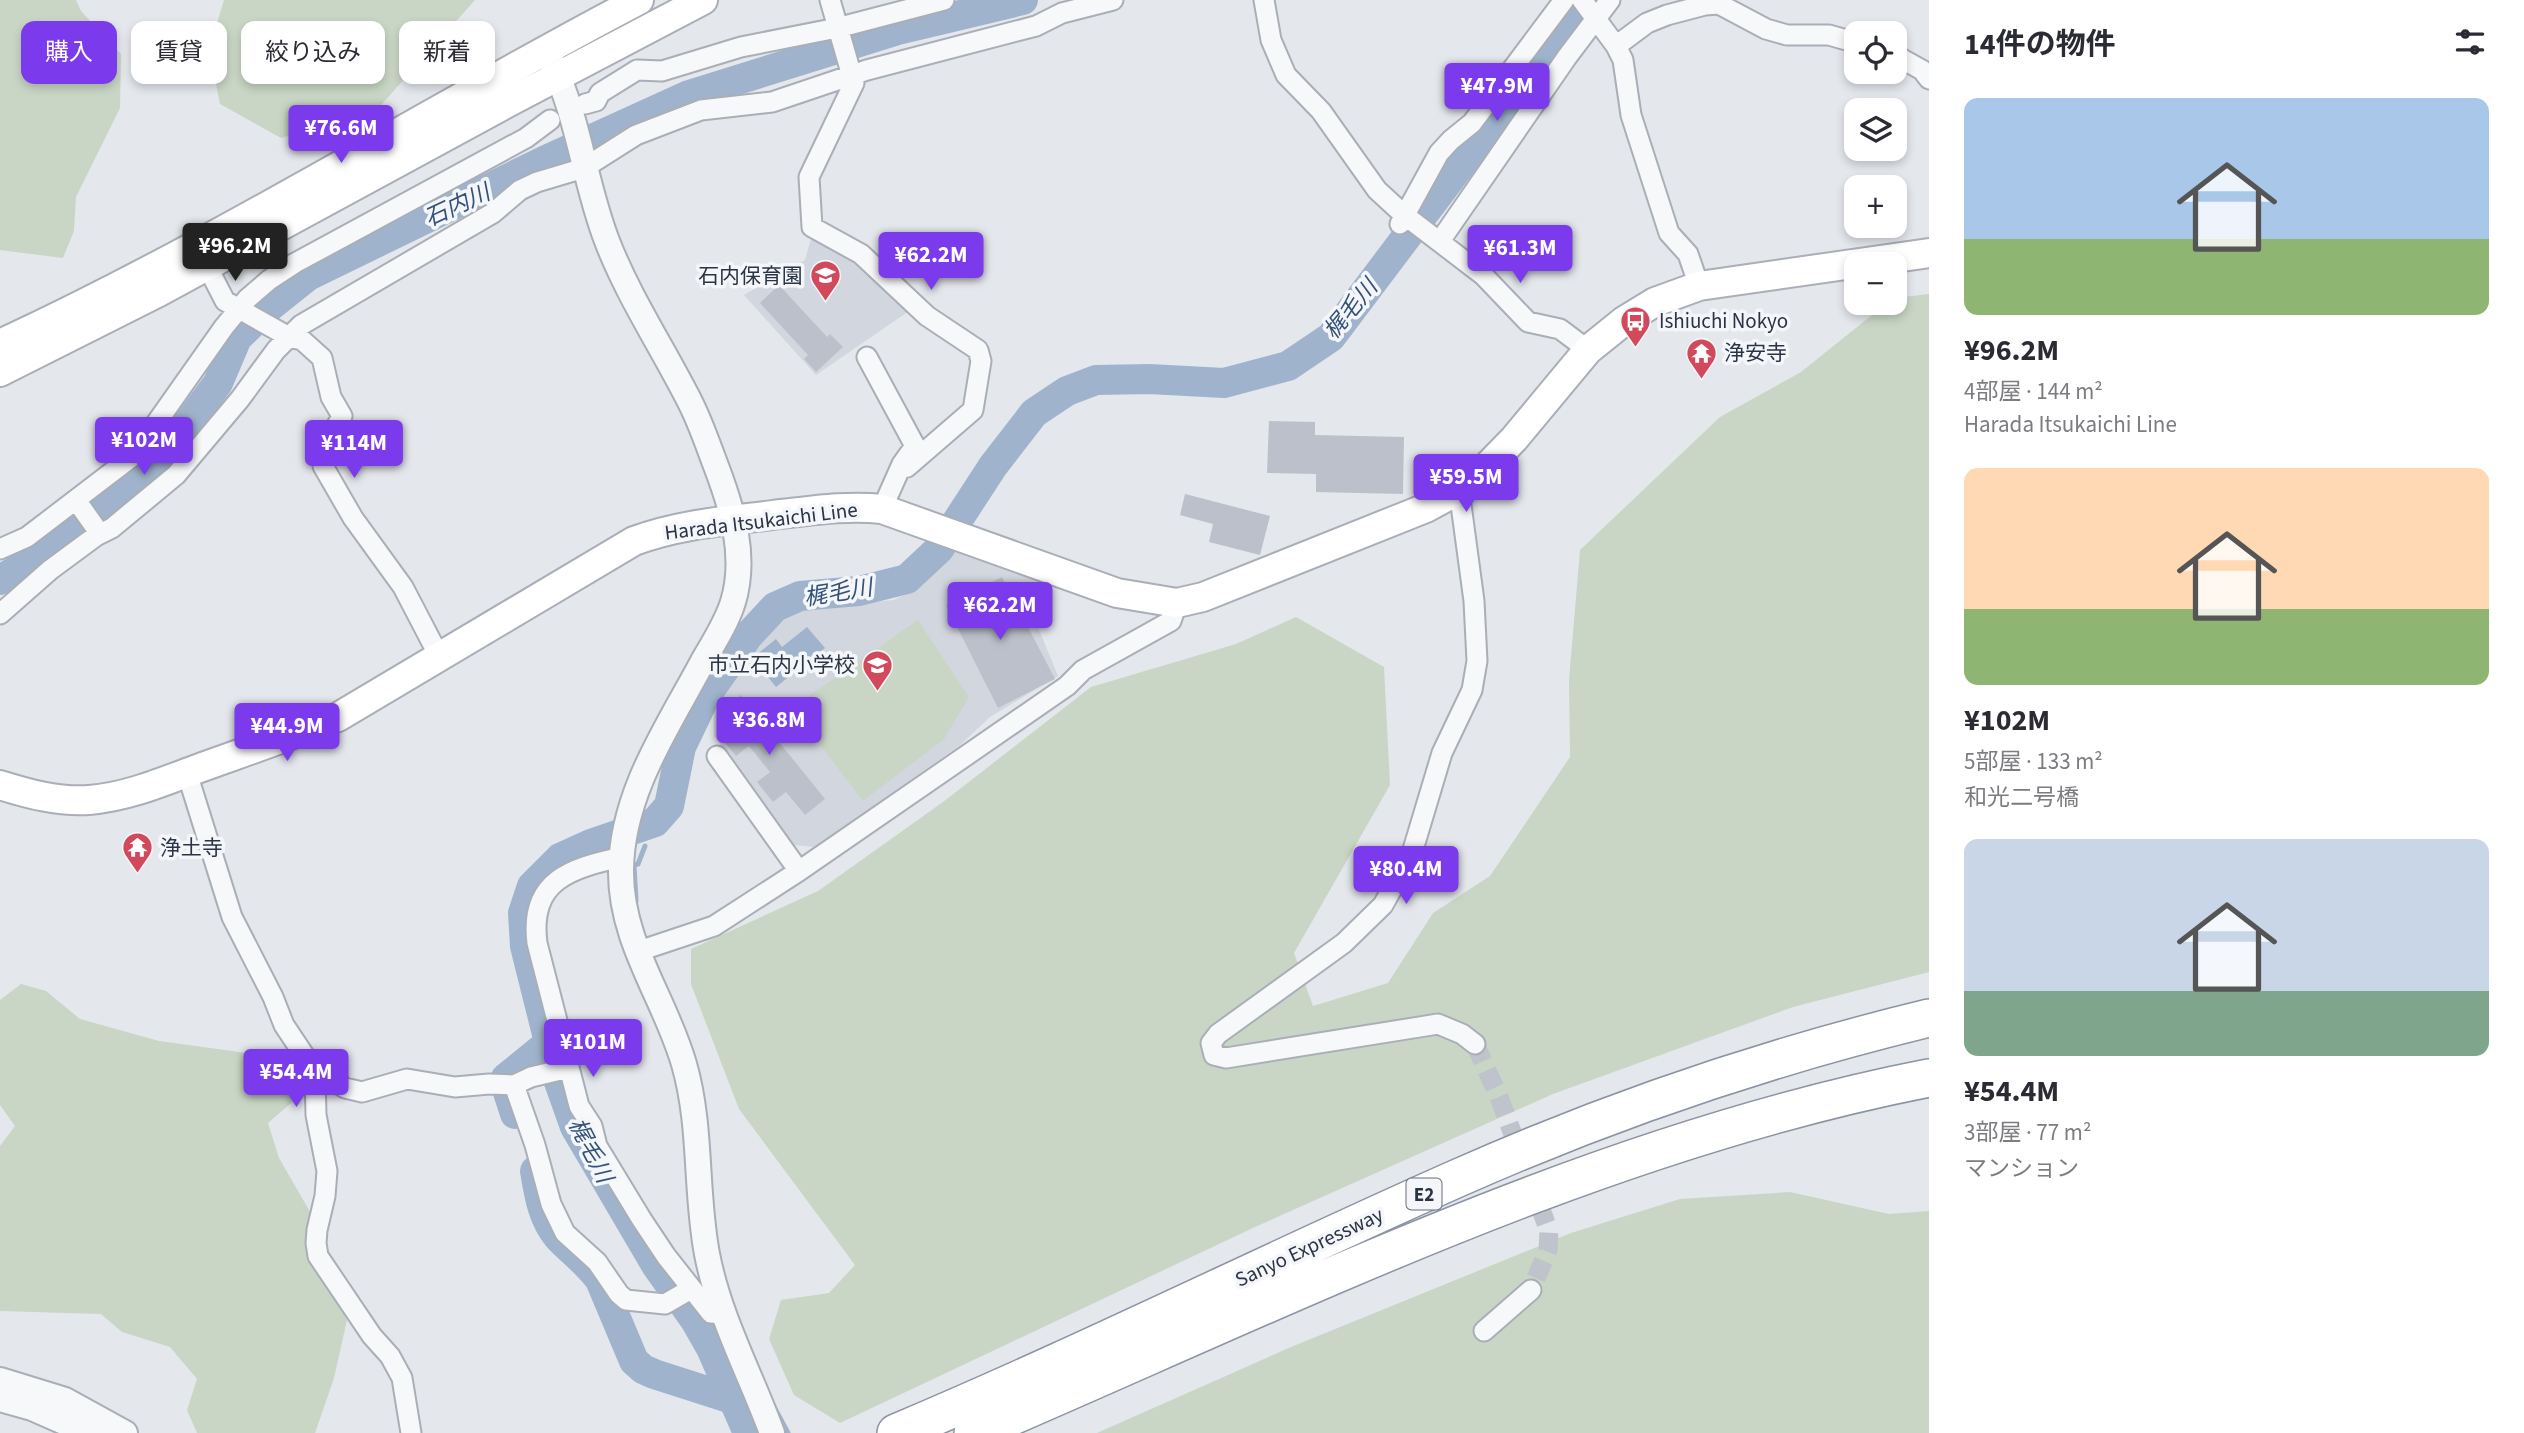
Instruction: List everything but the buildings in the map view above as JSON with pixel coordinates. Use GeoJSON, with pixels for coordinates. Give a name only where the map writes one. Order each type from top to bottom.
{"type":"FeatureCollection","features":[{"type":"Feature","properties":{"kind":"highway","name":"Sanyo Expressway"},"geometry":{"type":"LineString","coordinates":[[896,1433],[1497,1162],[1649,1102],[1793,1054],[1929,1018]]}},
{"type":"Feature","properties":{"kind":"highway","name":"Sanyo Expressway"},"geometry":{"type":"LineString","coordinates":[[973,1433],[1339,1273],[1532,1195],[1671,1146],[1798,1107],[1929,1078]]}},
{"type":"Feature","properties":{"kind":"main road"},"geometry":{"type":"LineString","coordinates":[[0,344],[147,270],[323,176],[544,49],[639,0]]}},
{"type":"Feature","properties":{"kind":"main road"},"geometry":{"type":"LineString","coordinates":[[0,372],[207,266],[703,0]]}},
{"type":"Feature","properties":{"kind":"main road","name":"Harada Itsukaichi Line"},"geometry":{"type":"LineString","coordinates":[[0,785],[60,800],[89,800],[134,793],[338,717],[634,541],[655,533],[698,524],[840,508],[882,509],[1117,593],[1177,603],[1203,597],[1426,508],[1459,490],[1481,473],[1514,439],[1588,350],[1624,321],[1655,302],[1699,286],[1929,253]]}},
{"type":"Feature","properties":{"kind":"street"},"geometry":{"type":"LineString","coordinates":[[830,0],[854,83],[809,177],[812,227],[862,254],[927,316],[978,350],[981,361],[974,410],[907,467],[902,464]]}},
{"type":"Feature","properties":{"kind":"street"},"geometry":{"type":"LineString","coordinates":[[0,549],[27,537],[139,449],[242,310],[270,279],[295,263],[569,113],[596,101],[600,93],[637,70],[662,71],[741,47],[838,29],[944,0]]}},
{"type":"Feature","properties":{"kind":"street"},"geometry":{"type":"LineString","coordinates":[[0,614],[50,570],[100,533],[112,528],[176,475],[240,399],[286,335],[316,314],[493,213],[520,190],[583,165],[628,138],[688,115],[715,107],[769,102],[851,74],[1036,26],[1062,13],[1113,0]]}},
{"type":"Feature","properties":{"kind":"street"},"geometry":{"type":"LineString","coordinates":[[1404,219],[1439,153],[1451,139],[1472,123],[1564,0]]}},
{"type":"Feature","properties":{"kind":"street"},"geometry":{"type":"LineString","coordinates":[[1581,0],[1616,46],[1623,60],[1631,115],[1669,233],[1688,254],[1699,286]]}},
{"type":"Feature","properties":{"kind":"street"},"geometry":{"type":"LineString","coordinates":[[1438,239],[1594,18],[1610,0]]}},
{"type":"Feature","properties":{"kind":"street"},"geometry":{"type":"LineString","coordinates":[[1268,2],[1271,40],[1286,75],[1321,111],[1377,190],[1404,219],[1438,239],[1483,275],[1528,322],[1559,329],[1588,350]]}},
{"type":"Feature","properties":{"kind":"street"},"geometry":{"type":"LineString","coordinates":[[1616,46],[1647,23],[1705,5],[1718,4],[1766,29],[1787,35],[1829,35],[1844,39]]}},
{"type":"Feature","properties":{"kind":"street"},"geometry":{"type":"LineString","coordinates":[[544,49],[558,77],[597,214],[609,246],[696,416],[734,520],[737,568],[733,603],[648,763],[634,795],[622,854],[623,898],[636,952],[677,1043],[691,1090],[706,1248],[723,1314],[772,1433]]}},
{"type":"Feature","properties":{"kind":"street"},"geometry":{"type":"LineString","coordinates":[[1907,62],[1922,70],[1929,79]]}},
{"type":"Feature","properties":{"kind":"street"},"geometry":{"type":"LineString","coordinates":[[207,266],[225,300],[286,335],[302,340],[322,358],[331,397],[342,416],[324,449],[323,466],[353,518],[403,587],[440,658]]}},
{"type":"Feature","properties":{"kind":"street"},"geometry":{"type":"LineString","coordinates":[[867,357],[915,446],[902,464],[882,509]]}},
{"type":"Feature","properties":{"kind":"street"},"geometry":{"type":"LineString","coordinates":[[1459,490],[1474,601],[1478,661],[1472,690],[1442,753],[1412,853],[1384,905],[1344,943],[1218,1034],[1211,1043],[1214,1055],[1226,1058],[1438,1024],[1462,1034],[1475,1044]]}},
{"type":"Feature","properties":{"kind":"street"},"geometry":{"type":"LineString","coordinates":[[76,501],[100,533]]}},
{"type":"Feature","properties":{"kind":"street"},"geometry":{"type":"LineString","coordinates":[[636,952],[714,926],[799,871],[1067,686],[1083,670],[1171,621],[1177,603]]}},
{"type":"Feature","properties":{"kind":"street"},"geometry":{"type":"LineString","coordinates":[[717,756],[799,871]]}},
{"type":"Feature","properties":{"kind":"street"},"geometry":{"type":"LineString","coordinates":[[187,773],[232,917],[274,997],[284,1025],[315,1076],[316,1115],[327,1171],[317,1230],[318,1256],[372,1336],[390,1356],[402,1378],[411,1433]]}},
{"type":"Feature","properties":{"kind":"street"},"geometry":{"type":"LineString","coordinates":[[622,854],[588,864],[564,875],[546,894],[537,918],[537,943],[566,1069],[579,1106],[592,1126],[597,1146],[689,1290],[711,1313],[723,1314]]}},
{"type":"Feature","properties":{"kind":"street"},"geometry":{"type":"LineString","coordinates":[[310,1064],[353,1091],[407,1079],[458,1087],[509,1085],[566,1069]]}},
{"type":"Feature","properties":{"kind":"street"},"geometry":{"type":"LineString","coordinates":[[509,1085],[535,1145],[551,1205],[565,1233],[597,1262],[622,1298],[632,1302],[666,1304],[689,1290]]}},
{"type":"Feature","properties":{"kind":"street"},"geometry":{"type":"LineString","coordinates":[[1484,1331],[1531,1290]]}},
{"type":"Feature","properties":{"kind":"street"},"geometry":{"type":"LineString","coordinates":[[0,1380],[65,1400],[125,1433]]}},
{"type":"Feature","properties":{"kind":"street"},"geometry":{"type":"LineString","coordinates":[[0,1399],[45,1413],[89,1433]]}},
{"type":"Feature","properties":{"kind":"shaded area","name":"石内保育園"},"geometry":{"type":"Polygon","coordinates":[[[812,235],[855,257],[909,311],[816,375],[744,295],[805,260],[812,235]]]}},
{"type":"Feature","properties":{"kind":"shaded area","name":"市立石内小学校"},"geometry":{"type":"Polygon","coordinates":[[[959,546],[1042,577],[1033,615],[1058,676],[990,717],[959,746],[815,847],[794,845],[714,736],[714,708],[771,627],[801,609],[894,600],[922,586],[959,546]]]}},
{"type":"Feature","properties":{"kind":"green space"},"geometry":{"type":"Polygon","coordinates":[[[0,0],[76,0],[90,21],[21,21],[21,84],[117,84],[117,50],[121,54],[120,108],[76,197],[74,231],[63,258],[0,250],[0,0]]]}},
{"type":"Feature","properties":{"kind":"green space"},"geometry":{"type":"Polygon","coordinates":[[[224,0],[475,0],[456,21],[399,21],[400,84],[373,114],[281,138],[220,104],[216,84],[227,84],[227,21],[218,21],[224,0]]]}},
{"type":"Feature","properties":{"kind":"green space"},"geometry":{"type":"Polygon","coordinates":[[[1929,294],[1929,972],[1793,1007],[1553,1094],[1255,1227],[840,1423],[794,1395],[769,1339],[781,1300],[829,1293],[855,1265],[739,1109],[691,984],[691,949],[818,891],[943,802],[1091,687],[1236,644],[1296,617],[1384,667],[1390,785],[1294,953],[1313,1006],[1388,983],[1433,913],[1490,876],[1570,757],[1569,680],[1580,550],[1720,417],[1801,372],[1872,315],[1907,315],[1907,297],[1929,294]]]}},
{"type":"Feature","properties":{"kind":"green space"},"geometry":{"type":"Polygon","coordinates":[[[918,620],[969,697],[944,739],[863,801],[792,708],[918,620]]]}},
{"type":"Feature","properties":{"kind":"green space"},"geometry":{"type":"Polygon","coordinates":[[[21,984],[46,991],[80,1019],[159,1041],[262,1055],[295,1070],[299,1096],[268,1123],[279,1158],[313,1217],[330,1290],[347,1320],[334,1378],[315,1433],[197,1433],[187,1410],[197,1379],[170,1347],[122,1332],[101,1314],[0,1311],[0,1146],[15,1126],[0,1105],[0,1000],[21,984]]]}},
{"type":"Feature","properties":{"kind":"green space"},"geometry":{"type":"Polygon","coordinates":[[[1790,1192],[1889,1214],[1929,1211],[1929,1433],[1097,1433],[1291,1347],[1571,1233],[1680,1199],[1790,1192]]]}},
{"type":"Feature","properties":{"kind":"water"},"geometry":{"type":"Polygon","coordinates":[[[807,627],[825,648],[776,687],[759,666],[763,663],[756,655],[776,639],[782,647],[807,627]]]}},
{"type":"Feature","properties":{"kind":"waterway","name":"石内川"},"geometry":{"type":"LineString","coordinates":[[0,580],[28,563],[87,519],[166,453],[218,383],[237,338],[268,308],[308,276],[544,161],[689,95],[898,30],[1023,0]]}},
{"type":"Feature","properties":{"kind":"waterway","name":"梶毛川"},"geometry":{"type":"LineString","coordinates":[[748,1433],[711,1348],[695,1320],[656,1265],[575,1127],[559,1082],[525,946],[523,913],[532,886],[560,858],[591,844],[655,822],[669,806],[681,747],[705,697],[748,636],[775,607],[800,596],[859,591],[907,579],[939,549],[993,466],[1034,413],[1067,391],[1096,380],[1149,379],[1224,383],[1288,366],[1331,337],[1585,0]]}},
{"type":"Feature","properties":{"kind":"waterway"},"geometry":{"type":"LineString","coordinates":[[636,901],[634,865],[638,864],[645,846]]}},
{"type":"Feature","properties":{"kind":"waterway"},"geometry":{"type":"LineString","coordinates":[[515,1114],[506,1078],[549,1043]]}},
{"type":"Feature","properties":{"kind":"waterway"},"geometry":{"type":"LineString","coordinates":[[535,1171],[548,1222],[558,1237],[600,1280],[634,1361],[654,1374],[735,1400]]}},
{"type":"Feature","properties":{"kind":"waterway"},"geometry":{"type":"LineString","coordinates":[[773,1405],[788,1433]]}},
{"type":"Feature","properties":{"kind":"tunnel"},"geometry":{"type":"LineString","coordinates":[[1475,1044],[1499,1097],[1549,1231],[1548,1250],[1531,1290]]}},
{"type":"Feature","properties":{"kind":"place","name":"石内保育園"},"geometry":{"type":"Point","coordinates":[826,303]}},
{"type":"Feature","properties":{"kind":"place","name":"Ishiuchi Nokyo"},"geometry":{"type":"Point","coordinates":[1636,348]}},
{"type":"Feature","properties":{"kind":"place","name":"浄安寺"},"geometry":{"type":"Point","coordinates":[1701,380]}},
{"type":"Feature","properties":{"kind":"place","name":"市立石内小学校"},"geometry":{"type":"Point","coordinates":[878,692]}},
{"type":"Feature","properties":{"kind":"place","name":"浄土寺"},"geometry":{"type":"Point","coordinates":[137,875]}}]}
